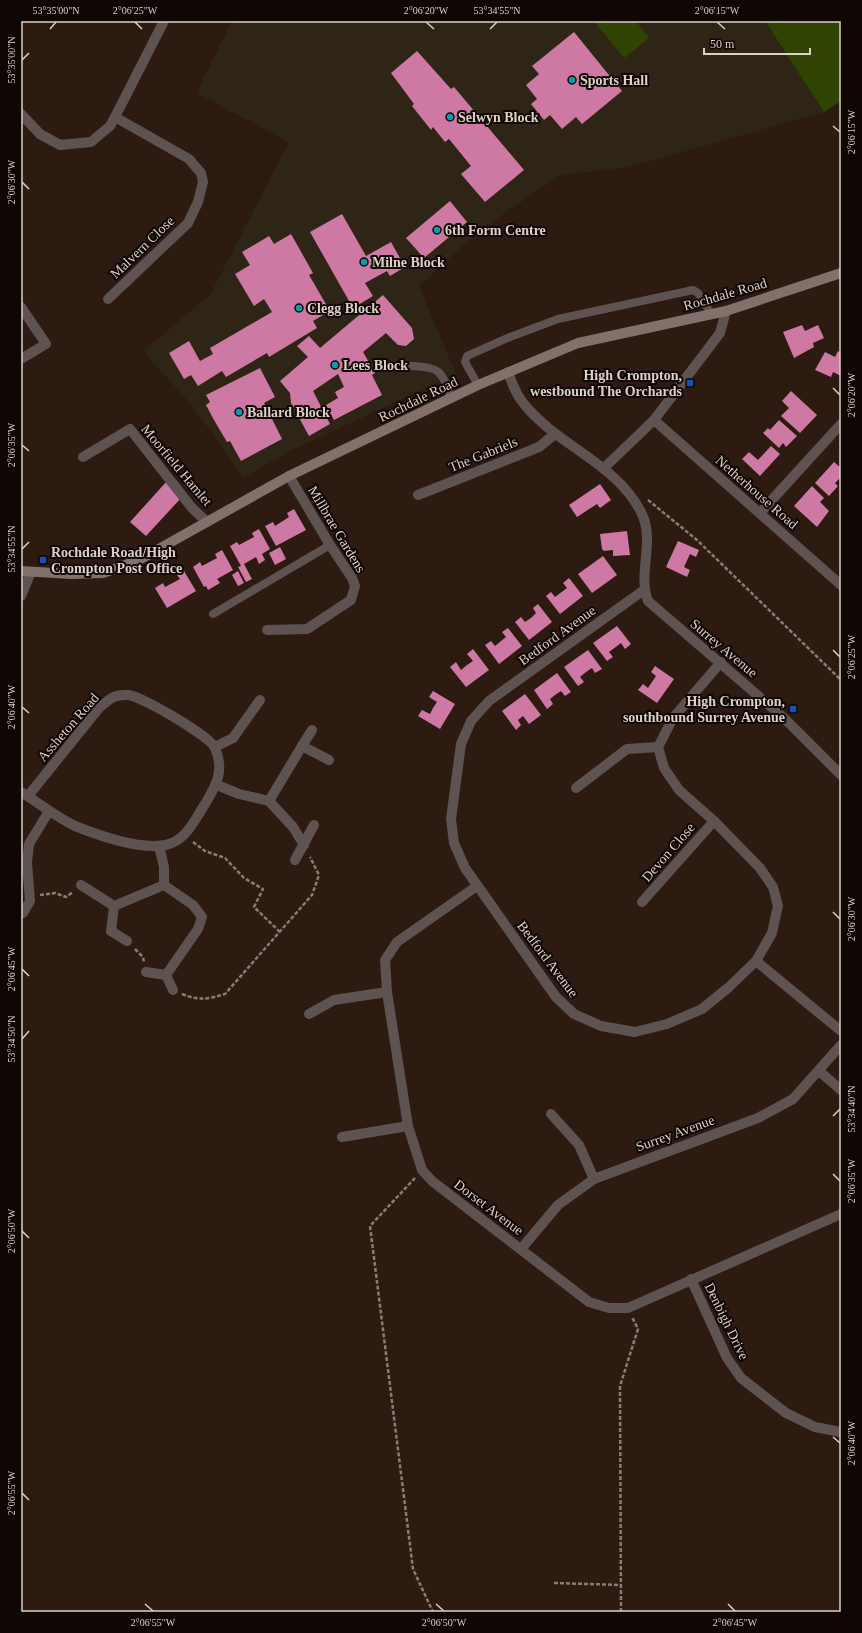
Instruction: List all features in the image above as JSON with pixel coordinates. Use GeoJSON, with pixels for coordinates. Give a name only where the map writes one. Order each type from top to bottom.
{"type":"FeatureCollection","features":[{"type":"Feature","properties":{"kind":"main road","name":"Rochdale Road"},"geometry":{"type":"LineString","coordinates":[[26,572],[71,574],[103,573],[140,560],[289,476],[478,385],[578,343],[712,315],[841,273]]}},
{"type":"Feature","properties":{"kind":"street"},"geometry":{"type":"LineString","coordinates":[[21,114],[40,134],[60,145],[91,142],[110,126],[164,21]]}},
{"type":"Feature","properties":{"kind":"street","name":"Malvern Close"},"geometry":{"type":"LineString","coordinates":[[108,299],[188,223],[198,202],[203,182],[201,173],[189,158],[115,117]]}},
{"type":"Feature","properties":{"kind":"street"},"geometry":{"type":"LineString","coordinates":[[21,307],[46,344],[21,359]]}},
{"type":"Feature","properties":{"kind":"street"},"geometry":{"type":"LineString","coordinates":[[604,468],[654,420],[720,333],[726,311]]}},
{"type":"Feature","properties":{"kind":"street"},"geometry":{"type":"LineString","coordinates":[[508,372],[514,388],[524,404],[555,434],[604,468],[625,490],[642,513],[648,543],[644,569],[644,590]]}},
{"type":"Feature","properties":{"kind":"street","name":"Netherhouse Road"},"geometry":{"type":"LineString","coordinates":[[654,420],[841,585]]}},
{"type":"Feature","properties":{"kind":"street"},"geometry":{"type":"LineString","coordinates":[[760,512],[841,424]]}},
{"type":"Feature","properties":{"kind":"street","name":"Moorfield Hamlet"},"geometry":{"type":"LineString","coordinates":[[83,458],[130,429],[192,508],[207,522]]}},
{"type":"Feature","properties":{"kind":"street","name":"The Gabriels"},"geometry":{"type":"LineString","coordinates":[[418,495],[539,447],[555,434]]}},
{"type":"Feature","properties":{"kind":"street","name":"Millbrae Gardens"},"geometry":{"type":"LineString","coordinates":[[267,630],[307,629],[351,600],[354,586],[352,578],[330,545],[289,476]]}},
{"type":"Feature","properties":{"kind":"street"},"geometry":{"type":"LineString","coordinates":[[21,596],[26,572]]}},
{"type":"Feature","properties":{"kind":"street","name":"Surrey Avenue"},"geometry":{"type":"LineString","coordinates":[[644,590],[648,601],[721,662],[784,718],[841,776]]}},
{"type":"Feature","properties":{"kind":"street","name":"Bedford Avenue"},"geometry":{"type":"LineString","coordinates":[[644,590],[489,701],[471,721],[461,744],[451,819],[454,843],[465,868],[556,997],[574,1014],[601,1026],[635,1032],[667,1024],[702,1009],[729,987],[756,961],[772,933],[778,906],[773,887],[760,868],[714,821],[679,790],[664,768],[658,747]]}},
{"type":"Feature","properties":{"kind":"street"},"geometry":{"type":"LineString","coordinates":[[576,788],[627,749],[658,747],[672,718],[721,662]]}},
{"type":"Feature","properties":{"kind":"street","name":"Assheton Road"},"geometry":{"type":"LineString","coordinates":[[129,695],[142,699],[202,734],[215,747],[220,767],[217,785],[189,831],[173,842],[159,846],[139,845],[111,838],[75,825],[49,811],[24,794],[99,708],[114,696],[129,695]]}},
{"type":"Feature","properties":{"kind":"street"},"geometry":{"type":"LineString","coordinates":[[215,747],[233,738],[260,700]]}},
{"type":"Feature","properties":{"kind":"street"},"geometry":{"type":"LineString","coordinates":[[269,801],[312,730]]}},
{"type":"Feature","properties":{"kind":"street"},"geometry":{"type":"LineString","coordinates":[[302,746],[330,760]]}},
{"type":"Feature","properties":{"kind":"street"},"geometry":{"type":"LineString","coordinates":[[217,785],[239,794],[269,801],[293,827],[304,845]]}},
{"type":"Feature","properties":{"kind":"street"},"geometry":{"type":"LineString","coordinates":[[23,913],[30,901],[27,863],[29,844],[49,811]]}},
{"type":"Feature","properties":{"kind":"street","name":"Devon Close"},"geometry":{"type":"LineString","coordinates":[[642,902],[714,821]]}},
{"type":"Feature","properties":{"kind":"street"},"geometry":{"type":"LineString","coordinates":[[295,860],[314,825]]}},
{"type":"Feature","properties":{"kind":"street"},"geometry":{"type":"LineString","coordinates":[[159,846],[164,867],[164,885]]}},
{"type":"Feature","properties":{"kind":"street"},"geometry":{"type":"LineString","coordinates":[[81,885],[114,906]]}},
{"type":"Feature","properties":{"kind":"street"},"geometry":{"type":"LineString","coordinates":[[114,906],[164,885]]}},
{"type":"Feature","properties":{"kind":"street"},"geometry":{"type":"LineString","coordinates":[[164,885],[193,905],[202,918],[198,930],[166,975]]}},
{"type":"Feature","properties":{"kind":"street","name":"Dorset Avenue"},"geometry":{"type":"LineString","coordinates":[[477,886],[396,942],[386,960],[387,992],[408,1126],[422,1170],[432,1181],[589,1302],[609,1308],[628,1308],[841,1214]]}},
{"type":"Feature","properties":{"kind":"street"},"geometry":{"type":"LineString","coordinates":[[114,906],[112,931],[127,941]]}},
{"type":"Feature","properties":{"kind":"street"},"geometry":{"type":"LineString","coordinates":[[756,961],[841,1031]]}},
{"type":"Feature","properties":{"kind":"street"},"geometry":{"type":"LineString","coordinates":[[146,972],[166,975]]}},
{"type":"Feature","properties":{"kind":"street"},"geometry":{"type":"LineString","coordinates":[[166,975],[173,990]]}},
{"type":"Feature","properties":{"kind":"street"},"geometry":{"type":"LineString","coordinates":[[309,1014],[334,1000],[387,992]]}},
{"type":"Feature","properties":{"kind":"street","name":"Surrey Avenue"},"geometry":{"type":"LineString","coordinates":[[521,1249],[558,1205],[594,1178],[758,1118],[793,1099],[819,1072],[841,1045]]}},
{"type":"Feature","properties":{"kind":"street"},"geometry":{"type":"LineString","coordinates":[[819,1072],[841,1090]]}},
{"type":"Feature","properties":{"kind":"street"},"geometry":{"type":"LineString","coordinates":[[551,1114],[578,1145],[594,1178]]}},
{"type":"Feature","properties":{"kind":"street"},"geometry":{"type":"LineString","coordinates":[[342,1137],[408,1126]]}},
{"type":"Feature","properties":{"kind":"street","name":"Denbigh Drive"},"geometry":{"type":"LineString","coordinates":[[692,1279],[727,1358],[741,1378],[786,1413],[814,1427],[841,1432]]}},
{"type":"Feature","properties":{"kind":"lane"},"geometry":{"type":"LineString","coordinates":[[478,385],[464,362],[466,356],[558,319],[693,290],[698,293],[712,315]]}},
{"type":"Feature","properties":{"kind":"lane"},"geometry":{"type":"LineString","coordinates":[[402,364],[433,369],[440,373],[445,378],[451,398]]}},
{"type":"Feature","properties":{"kind":"lane"},"geometry":{"type":"LineString","coordinates":[[213,614],[330,545]]}},
{"type":"Feature","properties":{"kind":"path"},"geometry":{"type":"LineString","coordinates":[[625,490],[648,500],[697,540],[841,680]]}},
{"type":"Feature","properties":{"kind":"path"},"geometry":{"type":"LineString","coordinates":[[183,835],[205,851],[225,858],[244,878],[263,889],[254,907],[280,933]]}},
{"type":"Feature","properties":{"kind":"path"},"geometry":{"type":"LineString","coordinates":[[173,990],[192,998],[209,999],[225,994],[312,895],[319,875],[304,845]]}},
{"type":"Feature","properties":{"kind":"path"},"geometry":{"type":"LineString","coordinates":[[29,897],[55,893],[66,896],[81,885]]}},
{"type":"Feature","properties":{"kind":"path"},"geometry":{"type":"LineString","coordinates":[[127,941],[143,957],[146,972]]}},
{"type":"Feature","properties":{"kind":"path"},"geometry":{"type":"LineString","coordinates":[[422,1170],[370,1226],[413,1569],[433,1612]]}},
{"type":"Feature","properties":{"kind":"path"},"geometry":{"type":"LineString","coordinates":[[621,1612],[620,1386],[638,1329],[628,1308]]}},
{"type":"Feature","properties":{"kind":"path"},"geometry":{"type":"LineString","coordinates":[[554,1583],[621,1585]]}},
{"type":"Feature","properties":{"kind":"shaded area"},"geometry":{"type":"Polygon","coordinates":[[[232,21],[765,21],[824,112],[629,167],[561,175],[481,229],[419,286],[456,374],[292,450],[243,478],[194,408],[143,351],[210,295],[289,142],[196,93],[232,21]]]}},
{"type":"Feature","properties":{"kind":"green space"},"geometry":{"type":"Polygon","coordinates":[[[594,21],[636,21],[649,38],[624,58],[594,21]]]}},
{"type":"Feature","properties":{"kind":"green space"},"geometry":{"type":"Polygon","coordinates":[[[765,21],[841,21],[841,101],[824,112],[765,21]]]}},
{"type":"Feature","properties":{"kind":"building","name":"Sports Hall"},"geometry":{"type":"Polygon","coordinates":[[[574,32],[622,91],[582,124],[576,117],[562,129],[550,115],[544,120],[531,104],[537,99],[526,85],[539,74],[532,66],[574,32]]]}},
{"type":"Feature","properties":{"kind":"building","name":"Selwyn Block"},"geometry":{"type":"Polygon","coordinates":[[[417,51],[451,89],[454,87],[524,170],[485,202],[461,174],[471,166],[449,139],[445,142],[433,127],[431,130],[412,106],[414,104],[391,73],[417,51]]]}},
{"type":"Feature","properties":{"kind":"building","name":"6th Form Centre"},"geometry":{"type":"Polygon","coordinates":[[[450,201],[467,222],[424,258],[406,238],[450,201]]]}},
{"type":"Feature","properties":{"kind":"building","name":"Milne Block"},"geometry":{"type":"Polygon","coordinates":[[[342,214],[366,256],[391,242],[405,267],[390,276],[387,271],[365,283],[373,296],[353,308],[310,232],[342,214]]]}},
{"type":"Feature","properties":{"kind":"building","name":"Clegg Block"},"geometry":{"type":"Polygon","coordinates":[[[291,234],[313,273],[309,275],[330,311],[313,321],[317,328],[269,357],[267,353],[226,377],[222,371],[198,386],[191,375],[184,379],[169,353],[189,341],[200,361],[213,354],[210,348],[272,312],[264,299],[254,306],[235,274],[250,265],[242,252],[269,236],[274,244],[291,234]]]}},
{"type":"Feature","properties":{"kind":"building","name":"Lees Block"},"geometry":{"type":"Polygon","coordinates":[[[383,295],[412,328],[414,339],[406,346],[398,345],[386,333],[363,352],[375,373],[372,375],[382,395],[334,420],[326,405],[338,398],[335,392],[344,387],[338,374],[313,391],[330,424],[309,436],[291,403],[290,393],[280,381],[308,357],[297,346],[309,336],[320,348],[383,295]]]}},
{"type":"Feature","properties":{"kind":"building"},"geometry":{"type":"Polygon","coordinates":[[[802,325],[805,331],[818,325],[824,338],[813,343],[814,347],[794,358],[783,332],[802,325]]]}},
{"type":"Feature","properties":{"kind":"building"},"geometry":{"type":"Polygon","coordinates":[[[838,351],[841,353],[841,376],[833,372],[831,377],[815,370],[825,352],[835,357],[838,351]]]}},
{"type":"Feature","properties":{"kind":"building","name":"Ballard Block"},"geometry":{"type":"Polygon","coordinates":[[[260,368],[275,397],[264,403],[282,439],[241,461],[230,441],[227,442],[206,405],[210,402],[206,395],[260,368]]]}},
{"type":"Feature","properties":{"kind":"building"},"geometry":{"type":"Polygon","coordinates":[[[791,391],[817,415],[800,433],[781,416],[789,408],[782,401],[791,391]]]}},
{"type":"Feature","properties":{"kind":"building"},"geometry":{"type":"Polygon","coordinates":[[[779,420],[797,436],[786,447],[783,443],[779,448],[763,433],[768,428],[770,430],[779,420]]]}},
{"type":"Feature","properties":{"kind":"building"},"geometry":{"type":"Polygon","coordinates":[[[771,446],[780,454],[760,476],[742,459],[749,452],[758,460],[771,446]]]}},
{"type":"Feature","properties":{"kind":"building"},"geometry":{"type":"Polygon","coordinates":[[[834,462],[841,468],[841,477],[835,483],[838,486],[829,496],[815,483],[834,462]]]}},
{"type":"Feature","properties":{"kind":"building"},"geometry":{"type":"Polygon","coordinates":[[[167,481],[182,497],[146,536],[130,522],[167,481]]]}},
{"type":"Feature","properties":{"kind":"building"},"geometry":{"type":"Polygon","coordinates":[[[600,484],[611,500],[600,508],[597,504],[577,517],[569,505],[600,484]]]}},
{"type":"Feature","properties":{"kind":"building"},"geometry":{"type":"Polygon","coordinates":[[[812,486],[824,498],[820,502],[829,511],[817,527],[794,506],[812,486]]]}},
{"type":"Feature","properties":{"kind":"building"},"geometry":{"type":"Polygon","coordinates":[[[294,509],[306,530],[276,546],[265,526],[273,522],[275,526],[289,517],[287,513],[294,509]]]}},
{"type":"Feature","properties":{"kind":"building"},"geometry":{"type":"Polygon","coordinates":[[[259,529],[270,549],[262,554],[265,560],[259,564],[256,557],[244,564],[252,579],[246,582],[238,567],[241,566],[230,546],[237,542],[239,545],[254,537],[252,533],[259,529]]]}},
{"type":"Feature","properties":{"kind":"building"},"geometry":{"type":"Polygon","coordinates":[[[627,531],[630,555],[613,556],[613,550],[604,551],[602,549],[600,534],[627,531]]]}},
{"type":"Feature","properties":{"kind":"building"},"geometry":{"type":"Polygon","coordinates":[[[678,541],[699,550],[696,557],[690,554],[684,567],[690,570],[687,577],[666,567],[678,541]]]}},
{"type":"Feature","properties":{"kind":"building"},"geometry":{"type":"Polygon","coordinates":[[[280,547],[286,559],[275,565],[269,553],[280,547]]]}},
{"type":"Feature","properties":{"kind":"building"},"geometry":{"type":"Polygon","coordinates":[[[222,550],[233,570],[217,579],[220,583],[208,590],[206,586],[204,587],[193,567],[200,562],[202,566],[217,558],[215,554],[222,550]]]}},
{"type":"Feature","properties":{"kind":"building"},"geometry":{"type":"Polygon","coordinates":[[[603,556],[617,575],[592,593],[578,574],[603,556]]]}},
{"type":"Feature","properties":{"kind":"building"},"geometry":{"type":"Polygon","coordinates":[[[184,571],[196,591],[167,608],[155,588],[163,583],[165,587],[180,579],[177,575],[184,571]]]}},
{"type":"Feature","properties":{"kind":"building"},"geometry":{"type":"Polygon","coordinates":[[[238,571],[244,583],[238,586],[232,575],[238,571]]]}},
{"type":"Feature","properties":{"kind":"building"},"geometry":{"type":"Polygon","coordinates":[[[569,578],[583,596],[560,614],[546,596],[551,592],[555,597],[567,588],[563,583],[569,578]]]}},
{"type":"Feature","properties":{"kind":"building"},"geometry":{"type":"Polygon","coordinates":[[[538,604],[552,622],[529,640],[515,622],[521,617],[525,622],[531,618],[536,613],[533,608],[538,604]]]}},
{"type":"Feature","properties":{"kind":"building"},"geometry":{"type":"Polygon","coordinates":[[[617,626],[631,644],[625,649],[621,643],[609,652],[613,657],[607,661],[593,643],[617,626]]]}},
{"type":"Feature","properties":{"kind":"building"},"geometry":{"type":"Polygon","coordinates":[[[508,628],[522,646],[499,664],[485,645],[491,641],[495,646],[506,637],[502,632],[508,628]]]}},
{"type":"Feature","properties":{"kind":"building"},"geometry":{"type":"Polygon","coordinates":[[[473,649],[489,670],[466,687],[450,667],[456,662],[461,670],[473,661],[467,654],[473,649]]]}},
{"type":"Feature","properties":{"kind":"building"},"geometry":{"type":"Polygon","coordinates":[[[588,650],[602,669],[595,673],[592,668],[586,672],[580,677],[584,682],[578,686],[564,667],[588,650]]]}},
{"type":"Feature","properties":{"kind":"building"},"geometry":{"type":"Polygon","coordinates":[[[655,666],[674,679],[657,703],[638,690],[643,684],[648,688],[656,676],[651,672],[655,666]]]}},
{"type":"Feature","properties":{"kind":"building"},"geometry":{"type":"Polygon","coordinates":[[[557,673],[571,692],[565,696],[561,691],[555,695],[550,699],[553,704],[547,709],[534,690],[557,673]]]}},
{"type":"Feature","properties":{"kind":"building"},"geometry":{"type":"Polygon","coordinates":[[[433,691],[455,704],[440,729],[418,716],[422,710],[430,714],[437,702],[429,697],[433,691]]]}},
{"type":"Feature","properties":{"kind":"building"},"geometry":{"type":"Polygon","coordinates":[[[525,694],[541,715],[529,724],[523,716],[518,720],[521,725],[516,730],[502,711],[525,694]]]}},
{"type":"Feature","properties":{"kind":"place","name":"Sports Hall"},"geometry":{"type":"Point","coordinates":[572,80]}},
{"type":"Feature","properties":{"kind":"place","name":"Selwyn Block"},"geometry":{"type":"Point","coordinates":[450,117]}},
{"type":"Feature","properties":{"kind":"place","name":"6th Form Centre"},"geometry":{"type":"Point","coordinates":[437,230]}},
{"type":"Feature","properties":{"kind":"place","name":"Milne Block"},"geometry":{"type":"Point","coordinates":[364,262]}},
{"type":"Feature","properties":{"kind":"place","name":"Clegg Block"},"geometry":{"type":"Point","coordinates":[299,308]}},
{"type":"Feature","properties":{"kind":"place","name":"Lees Block"},"geometry":{"type":"Point","coordinates":[335,365]}},
{"type":"Feature","properties":{"kind":"place","name":"High Crompton, westbound The Orchards"},"geometry":{"type":"Point","coordinates":[690,383]}},
{"type":"Feature","properties":{"kind":"place","name":"Ballard Block"},"geometry":{"type":"Point","coordinates":[239,412]}},
{"type":"Feature","properties":{"kind":"place","name":"Rochdale Road/High Crompton Post Office"},"geometry":{"type":"Point","coordinates":[43,560]}},
{"type":"Feature","properties":{"kind":"place","name":"High Crompton, southbound Surrey Avenue"},"geometry":{"type":"Point","coordinates":[793,709]}}]}
